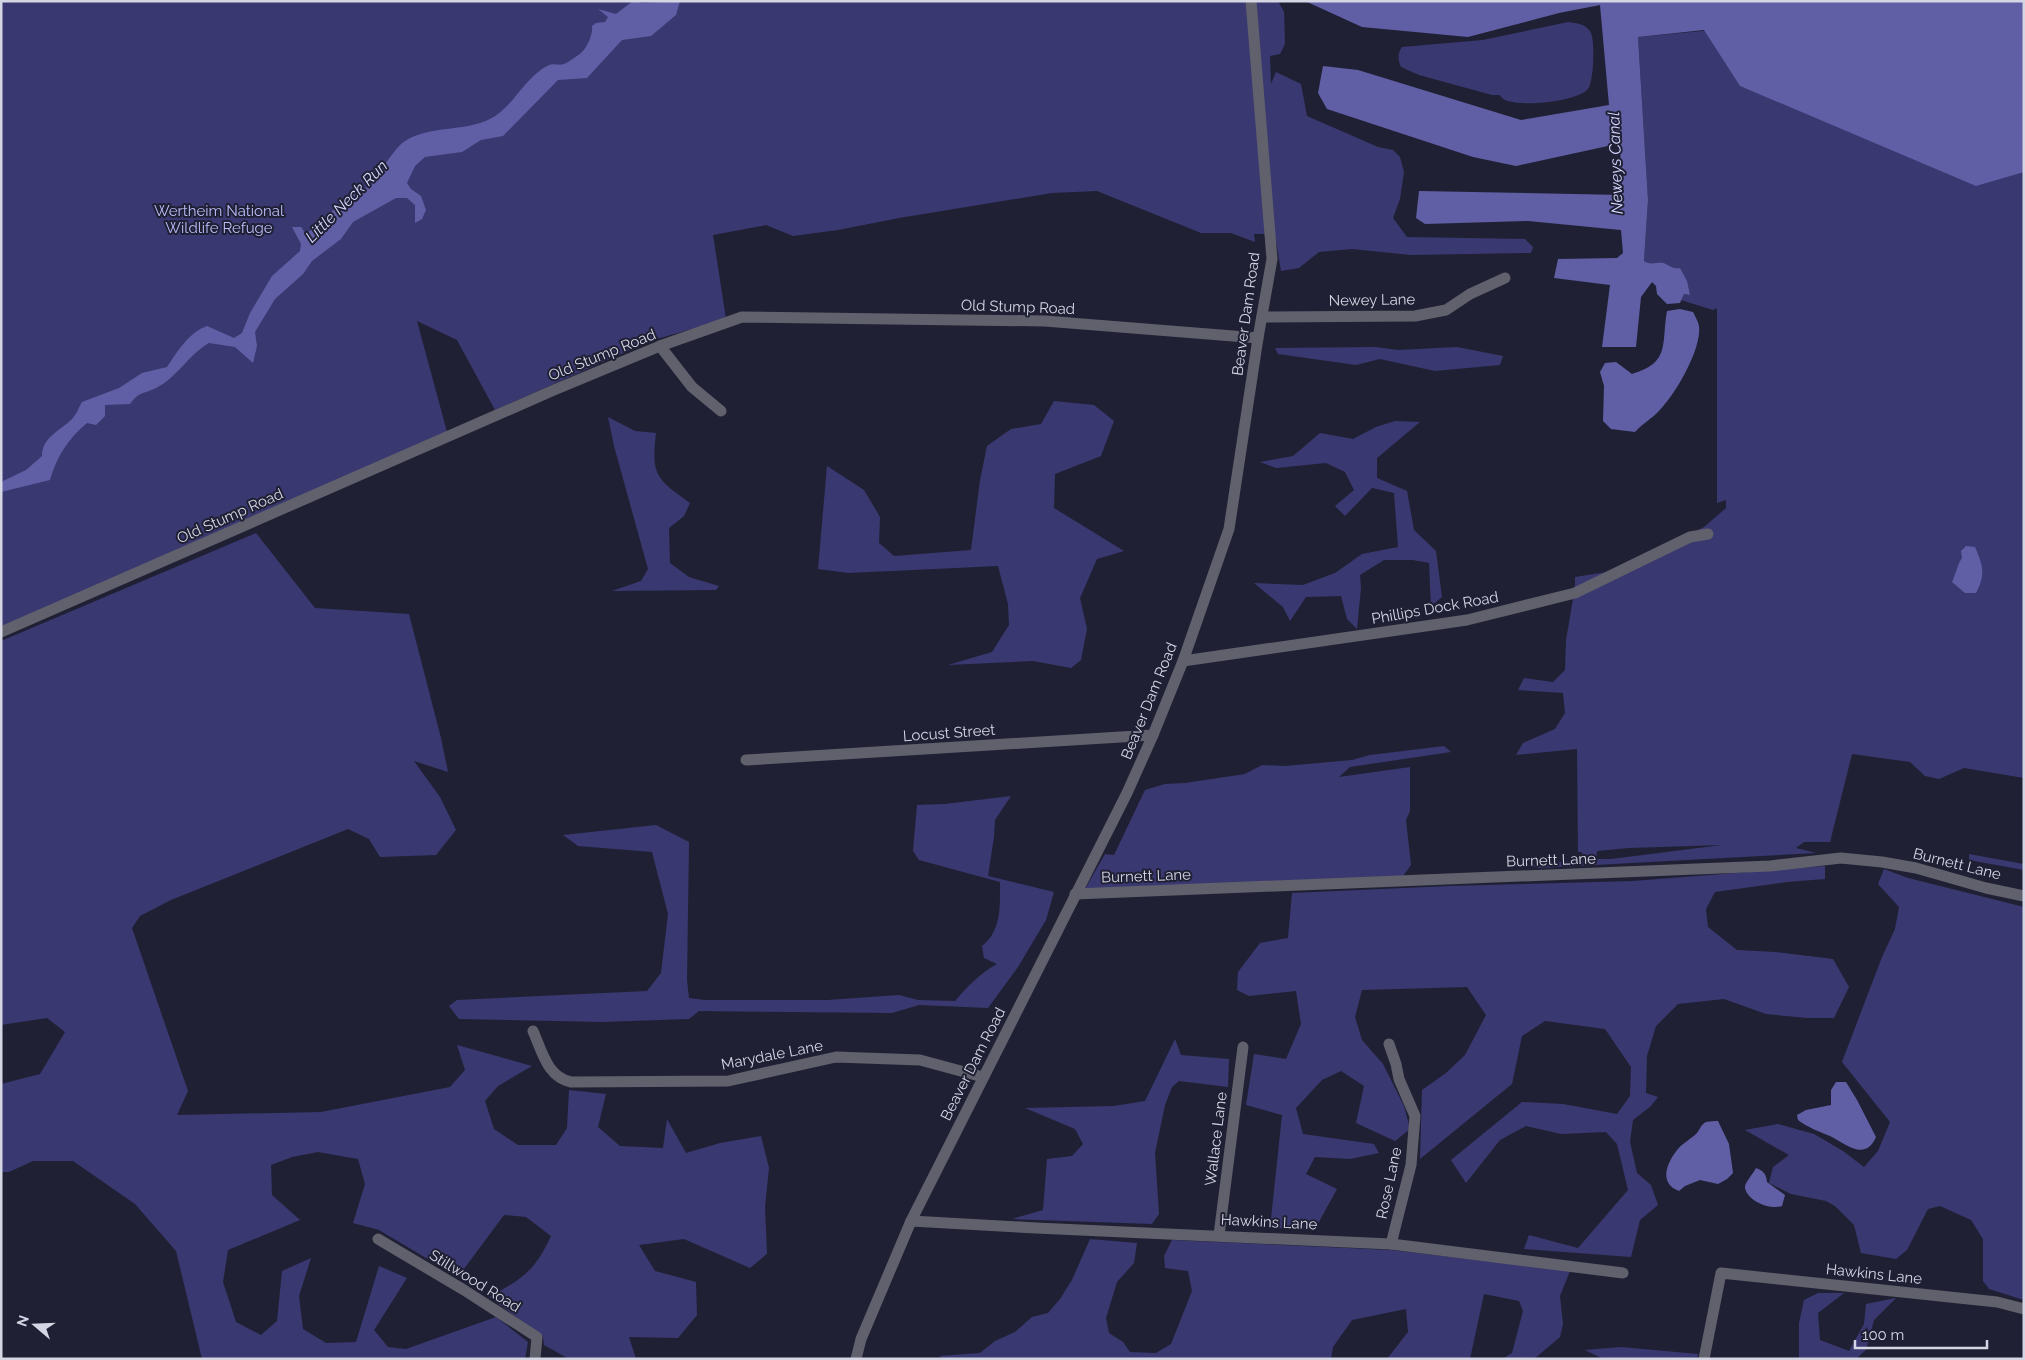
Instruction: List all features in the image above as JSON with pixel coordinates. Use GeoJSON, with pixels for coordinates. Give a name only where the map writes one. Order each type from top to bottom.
{"type":"FeatureCollection","features":[{"type":"Feature","properties":{"kind":"street","name":"Beaver Dam Road"},"geometry":{"type":"LineString","coordinates":[[856,1359],[860,1339],[911,1221],[1127,793],[1183,661],[1229,529],[1272,259],[1251,1]]}},
{"type":"Feature","properties":{"kind":"street","name":"Newey Lane"},"geometry":{"type":"LineString","coordinates":[[1262,317],[1415,316],[1446,310],[1470,294],[1505,278]]}},
{"type":"Feature","properties":{"kind":"street","name":"Old Stump Road"},"geometry":{"type":"LineString","coordinates":[[1,632],[554,390],[660,346],[742,317],[1045,321],[1258,338]]}},
{"type":"Feature","properties":{"kind":"street"},"geometry":{"type":"LineString","coordinates":[[660,346],[692,387],[721,411]]}},
{"type":"Feature","properties":{"kind":"street","name":"Phillips Dock Road"},"geometry":{"type":"LineString","coordinates":[[1183,661],[1467,620],[1575,593],[1690,537],[1708,534]]}},
{"type":"Feature","properties":{"kind":"street","name":"Locust Street"},"geometry":{"type":"LineString","coordinates":[[746,760],[1153,735]]}},
{"type":"Feature","properties":{"kind":"street","name":"Burnett Lane"},"geometry":{"type":"LineString","coordinates":[[1075,894],[1760,866],[1841,858],[1916,868],[1986,888],[2024,896]]}},
{"type":"Feature","properties":{"kind":"street","name":"Marydale Lane"},"geometry":{"type":"LineString","coordinates":[[533,1031],[549,1068],[556,1076],[571,1082],[728,1081],[836,1057],[920,1060],[983,1077]]}},
{"type":"Feature","properties":{"kind":"street","name":"Rose Lane"},"geometry":{"type":"LineString","coordinates":[[1389,1044],[1400,1079],[1415,1116],[1412,1165],[1391,1244]]}},
{"type":"Feature","properties":{"kind":"street","name":"Wallace Lane"},"geometry":{"type":"LineString","coordinates":[[1219,1235],[1243,1047]]}},
{"type":"Feature","properties":{"kind":"street","name":"Hawkins Lane"},"geometry":{"type":"LineString","coordinates":[[911,1221],[1391,1244],[1623,1273]]}},
{"type":"Feature","properties":{"kind":"street","name":"Stillwood Road"},"geometry":{"type":"LineString","coordinates":[[378,1240],[464,1290],[537,1337],[535,1359]]}},
{"type":"Feature","properties":{"kind":"street","name":"Hawkins Lane"},"geometry":{"type":"LineString","coordinates":[[1704,1359],[1720,1273],[1997,1302],[2024,1309]]}},
{"type":"Feature","properties":{"kind":"green space","name":"Wertheim National Wildlife Refuge"},"geometry":{"type":"Polygon","coordinates":[[[1,1],[1278,1],[1284,12],[1285,44],[1280,54],[1270,56],[1271,84],[1276,72],[1301,84],[1307,116],[1378,147],[1393,150],[1400,157],[1404,172],[1400,199],[1393,218],[1407,237],[1525,239],[1533,247],[1531,253],[1411,255],[1352,249],[1319,252],[1299,268],[1281,271],[1275,234],[1254,234],[1255,242],[1231,233],[1201,233],[1097,191],[1052,193],[793,236],[766,225],[713,235],[726,319],[650,341],[495,410],[457,340],[417,321],[447,432],[1,631],[1,1]]]}},
{"type":"Feature","properties":{"kind":"green space"},"geometry":{"type":"Polygon","coordinates":[[[2024,1],[2024,778],[1964,768],[1939,779],[1925,776],[1910,762],[1852,754],[1830,842],[1804,842],[1796,848],[1816,853],[1539,868],[1528,865],[1582,860],[1582,852],[1578,852],[1577,749],[1516,755],[1523,743],[1555,729],[1565,713],[1563,693],[1518,690],[1524,678],[1553,682],[1565,670],[1566,640],[1573,599],[1575,599],[1575,577],[1607,572],[1672,543],[1704,527],[1726,508],[1726,500],[1717,503],[1717,308],[1713,310],[1681,300],[1684,294],[1690,295],[1680,268],[1673,268],[1664,263],[1644,261],[1648,200],[1638,37],[2024,1]],[[1722,845],[1597,851],[1596,859],[1611,859],[1722,845]]]}},
{"type":"Feature","properties":{"kind":"green space"},"geometry":{"type":"Polygon","coordinates":[[[1568,22],[1581,24],[1587,28],[1591,33],[1593,45],[1593,63],[1589,86],[1587,90],[1571,98],[1535,103],[1513,102],[1504,100],[1499,95],[1492,95],[1419,75],[1401,67],[1399,62],[1402,47],[1483,40],[1568,22]]]}},
{"type":"Feature","properties":{"kind":"green space"},"geometry":{"type":"Polygon","coordinates":[[[1375,347],[1398,350],[1457,347],[1503,356],[1500,365],[1435,371],[1380,359],[1356,365],[1278,354],[1275,348],[1375,347]]]}},
{"type":"Feature","properties":{"kind":"green space"},"geometry":{"type":"Polygon","coordinates":[[[1054,401],[1094,405],[1114,421],[1101,456],[1055,474],[1054,508],[1124,551],[1097,559],[1080,598],[1087,629],[1081,660],[1071,668],[1033,661],[948,665],[992,652],[1009,625],[1008,604],[998,566],[849,573],[818,569],[827,466],[864,490],[880,517],[879,543],[894,556],[971,550],[980,480],[987,446],[1011,429],[1041,424],[1054,401]]]}},
{"type":"Feature","properties":{"kind":"green space"},"geometry":{"type":"Polygon","coordinates":[[[608,417],[635,431],[656,433],[654,458],[658,475],[670,488],[690,503],[684,516],[669,528],[670,563],[689,577],[719,586],[716,590],[612,591],[641,581],[648,569],[614,446],[608,417]]]}},
{"type":"Feature","properties":{"kind":"green space"},"geometry":{"type":"Polygon","coordinates":[[[1395,421],[1420,422],[1377,458],[1377,478],[1407,491],[1414,530],[1436,551],[1442,597],[1431,606],[1429,563],[1413,560],[1384,560],[1360,575],[1361,588],[1357,629],[1347,619],[1341,596],[1306,597],[1290,621],[1283,607],[1254,583],[1303,585],[1335,573],[1362,554],[1398,547],[1394,493],[1372,488],[1345,516],[1335,506],[1354,490],[1345,472],[1326,463],[1276,468],[1260,462],[1293,456],[1320,433],[1353,439],[1376,427],[1395,421]]]}},
{"type":"Feature","properties":{"kind":"green space"},"geometry":{"type":"Polygon","coordinates":[[[256,533],[315,608],[409,614],[448,772],[414,761],[440,797],[456,830],[436,855],[380,857],[369,839],[348,829],[171,900],[140,916],[132,928],[188,1091],[177,1115],[321,1112],[450,1087],[465,1070],[457,1045],[532,1066],[498,1086],[485,1101],[494,1129],[518,1145],[556,1145],[567,1128],[569,1090],[606,1094],[598,1127],[620,1146],[663,1148],[667,1119],[686,1153],[720,1143],[761,1136],[769,1168],[765,1207],[767,1254],[750,1268],[684,1239],[639,1245],[655,1271],[696,1282],[697,1315],[678,1338],[629,1337],[636,1359],[569,1359],[544,1345],[543,1336],[489,1297],[526,1273],[539,1258],[551,1236],[526,1217],[504,1215],[458,1277],[379,1230],[353,1223],[365,1184],[358,1159],[318,1152],[292,1157],[271,1165],[272,1195],[300,1220],[228,1250],[223,1282],[236,1322],[261,1335],[277,1321],[282,1271],[311,1258],[299,1296],[303,1329],[326,1343],[356,1342],[379,1266],[407,1278],[374,1330],[388,1347],[406,1349],[496,1317],[528,1342],[525,1359],[202,1359],[176,1251],[135,1204],[73,1161],[33,1161],[9,1172],[1,1172],[1,1084],[40,1074],[65,1032],[47,1018],[1,1025],[1,641],[256,533]]]}},
{"type":"Feature","properties":{"kind":"green space"},"geometry":{"type":"Polygon","coordinates":[[[1444,746],[1451,752],[1350,767],[1339,777],[1410,767],[1410,811],[1406,820],[1411,865],[1403,876],[1085,889],[1105,854],[1114,855],[1145,790],[1165,784],[1245,774],[1262,765],[1285,766],[1352,760],[1370,755],[1444,746]]]}},
{"type":"Feature","properties":{"kind":"green space"},"geometry":{"type":"Polygon","coordinates":[[[1011,796],[995,820],[988,876],[1054,892],[1046,920],[1018,967],[988,1008],[919,1005],[892,1013],[699,1011],[689,1019],[602,1022],[459,1019],[449,1006],[457,1000],[647,991],[661,973],[668,914],[652,852],[578,846],[563,835],[656,825],[689,842],[687,980],[689,998],[704,1000],[828,1000],[899,995],[918,1000],[955,1001],[974,981],[997,964],[984,958],[982,946],[989,940],[996,925],[1000,908],[1000,882],[919,860],[913,851],[917,805],[945,804],[1011,796]]]}},
{"type":"Feature","properties":{"kind":"green space"},"geometry":{"type":"Polygon","coordinates":[[[1969,854],[2024,864],[2024,870],[1969,860],[1969,854]]]}},
{"type":"Feature","properties":{"kind":"green space"},"geometry":{"type":"Polygon","coordinates":[[[1825,866],[1825,879],[1715,892],[1706,909],[1708,927],[1737,950],[1775,952],[1833,959],[1849,987],[1834,1018],[1807,1018],[1766,1014],[1724,999],[1678,1004],[1656,1026],[1647,1056],[1646,1093],[1658,1097],[1651,1106],[1633,1120],[1630,1142],[1637,1173],[1651,1185],[1658,1205],[1640,1220],[1631,1257],[1524,1249],[1529,1235],[1578,1248],[1628,1190],[1617,1144],[1606,1132],[1561,1134],[1526,1126],[1500,1140],[1466,1183],[1451,1160],[1522,1102],[1563,1104],[1617,1114],[1630,1096],[1631,1067],[1605,1029],[1545,1021],[1522,1036],[1512,1084],[1420,1159],[1422,1090],[1446,1073],[1465,1055],[1486,1015],[1467,987],[1362,990],[1355,1017],[1362,1040],[1383,1064],[1404,1106],[1410,1129],[1395,1141],[1356,1123],[1364,1086],[1341,1071],[1322,1080],[1296,1108],[1303,1134],[1374,1144],[1379,1153],[1350,1159],[1315,1157],[1306,1174],[1337,1189],[1315,1229],[1270,1228],[1282,1115],[1246,1105],[1254,1054],[1286,1059],[1301,1024],[1296,991],[1249,996],[1237,990],[1238,972],[1260,943],[1288,938],[1292,893],[1633,881],[1825,866]]]}},
{"type":"Feature","properties":{"kind":"green space"},"geometry":{"type":"Polygon","coordinates":[[[1884,869],[1908,878],[2024,907],[2024,1300],[1989,1289],[1983,1281],[1983,1239],[1971,1220],[1940,1206],[1928,1209],[1907,1250],[1896,1259],[1861,1253],[1854,1225],[1835,1206],[1826,1201],[1791,1194],[1769,1183],[1773,1167],[1789,1155],[1745,1130],[1778,1124],[1814,1134],[1843,1151],[1864,1167],[1878,1151],[1890,1122],[1842,1062],[1882,957],[1895,929],[1899,907],[1878,884],[1884,869]]]}},
{"type":"Feature","properties":{"kind":"green space"},"geometry":{"type":"Polygon","coordinates":[[[1175,1039],[1181,1055],[1229,1059],[1228,1087],[1179,1081],[1172,1087],[1165,1105],[1155,1153],[1159,1214],[1152,1224],[1012,1219],[1043,1210],[1047,1159],[1072,1156],[1083,1144],[1075,1129],[1025,1108],[1114,1106],[1145,1101],[1175,1039]]]}},
{"type":"Feature","properties":{"kind":"green space"},"geometry":{"type":"Polygon","coordinates":[[[1090,1239],[1137,1243],[1134,1263],[1117,1282],[1106,1318],[1109,1333],[1123,1342],[1130,1352],[1156,1353],[1171,1344],[1192,1291],[1188,1271],[1165,1268],[1164,1256],[1172,1240],[1391,1250],[1570,1271],[1560,1296],[1563,1324],[1560,1337],[1534,1359],[1502,1359],[1512,1353],[1523,1311],[1519,1301],[1484,1294],[1470,1359],[1387,1359],[1408,1332],[1406,1309],[1352,1320],[1333,1347],[1331,1359],[945,1359],[939,1356],[980,1353],[995,1341],[1015,1332],[1032,1317],[1048,1313],[1072,1280],[1090,1239]]]}},
{"type":"Feature","properties":{"kind":"green space"},"geometry":{"type":"Polygon","coordinates":[[[1818,1293],[1844,1293],[1818,1313],[1820,1340],[1849,1351],[1864,1324],[1866,1304],[1896,1298],[1874,1320],[1866,1350],[1856,1359],[1799,1359],[1799,1323],[1804,1300],[1818,1293]]]}},
{"type":"Feature","properties":{"kind":"green space"},"geometry":{"type":"Polygon","coordinates":[[[1621,1347],[1698,1354],[1697,1359],[1603,1359],[1585,1350],[1621,1347]]]}},
{"type":"Feature","properties":{"kind":"water","name":"Little Neck Run"},"geometry":{"type":"Polygon","coordinates":[[[633,1],[642,3],[680,1],[676,15],[651,36],[622,40],[587,78],[558,80],[503,136],[481,140],[462,152],[425,157],[415,166],[407,183],[411,189],[421,196],[426,210],[422,219],[415,223],[415,205],[407,198],[396,198],[353,222],[341,239],[312,261],[303,274],[275,299],[255,332],[257,346],[253,363],[235,347],[209,343],[171,378],[156,388],[139,395],[130,404],[105,405],[105,416],[96,425],[87,423],[74,435],[56,463],[50,480],[1,492],[1,482],[26,470],[42,456],[48,439],[72,419],[82,402],[119,388],[142,373],[167,367],[179,349],[200,329],[207,326],[234,338],[242,333],[250,313],[272,276],[300,251],[301,244],[292,227],[301,227],[305,233],[310,231],[319,225],[343,201],[358,191],[371,186],[392,155],[405,141],[436,130],[480,123],[498,114],[540,70],[551,64],[564,64],[583,51],[590,39],[592,26],[596,23],[605,22],[608,17],[598,9],[616,14],[633,1]]]}},
{"type":"Feature","properties":{"kind":"water"},"geometry":{"type":"Polygon","coordinates":[[[1305,1],[2024,1],[2024,172],[1976,186],[1740,86],[1704,30],[1638,37],[1648,200],[1644,261],[1664,263],[1673,268],[1680,268],[1687,281],[1690,295],[1684,294],[1680,303],[1667,304],[1657,294],[1656,286],[1652,282],[1641,297],[1636,347],[1602,347],[1610,285],[1554,278],[1558,259],[1617,258],[1623,253],[1621,230],[1528,221],[1425,224],[1416,218],[1419,191],[1622,195],[1620,146],[1617,144],[1516,166],[1473,157],[1327,109],[1318,93],[1323,66],[1358,70],[1521,120],[1609,105],[1600,5],[1559,13],[1468,37],[1362,27],[1305,1]]]}},
{"type":"Feature","properties":{"kind":"water"},"geometry":{"type":"Polygon","coordinates":[[[1680,309],[1693,312],[1699,326],[1696,347],[1686,371],[1665,404],[1635,432],[1611,429],[1603,421],[1604,386],[1600,372],[1605,363],[1616,362],[1632,374],[1653,364],[1659,358],[1662,351],[1667,311],[1680,309]]]}},
{"type":"Feature","properties":{"kind":"water"},"geometry":{"type":"Polygon","coordinates":[[[1966,546],[1975,547],[1980,559],[1982,575],[1976,593],[1965,593],[1952,582],[1962,558],[1961,551],[1966,546]]]}},
{"type":"Feature","properties":{"kind":"water"},"geometry":{"type":"Polygon","coordinates":[[[1836,1082],[1846,1082],[1876,1137],[1866,1149],[1855,1149],[1798,1120],[1797,1115],[1806,1110],[1831,1105],[1831,1090],[1836,1082]]]}},
{"type":"Feature","properties":{"kind":"water"},"geometry":{"type":"Polygon","coordinates":[[[1718,1121],[1729,1144],[1733,1173],[1718,1184],[1700,1180],[1685,1186],[1679,1191],[1672,1187],[1668,1183],[1666,1172],[1674,1154],[1696,1134],[1704,1123],[1718,1121]]]}},
{"type":"Feature","properties":{"kind":"water"},"geometry":{"type":"Polygon","coordinates":[[[1756,1168],[1764,1173],[1767,1182],[1785,1195],[1782,1206],[1772,1207],[1760,1204],[1747,1193],[1745,1186],[1756,1168]]]}},
{"type":"Feature","properties":{"kind":"water label","name":"Neweys Canal"},"geometry":{"type":"Point","coordinates":[1615,163]}}]}
